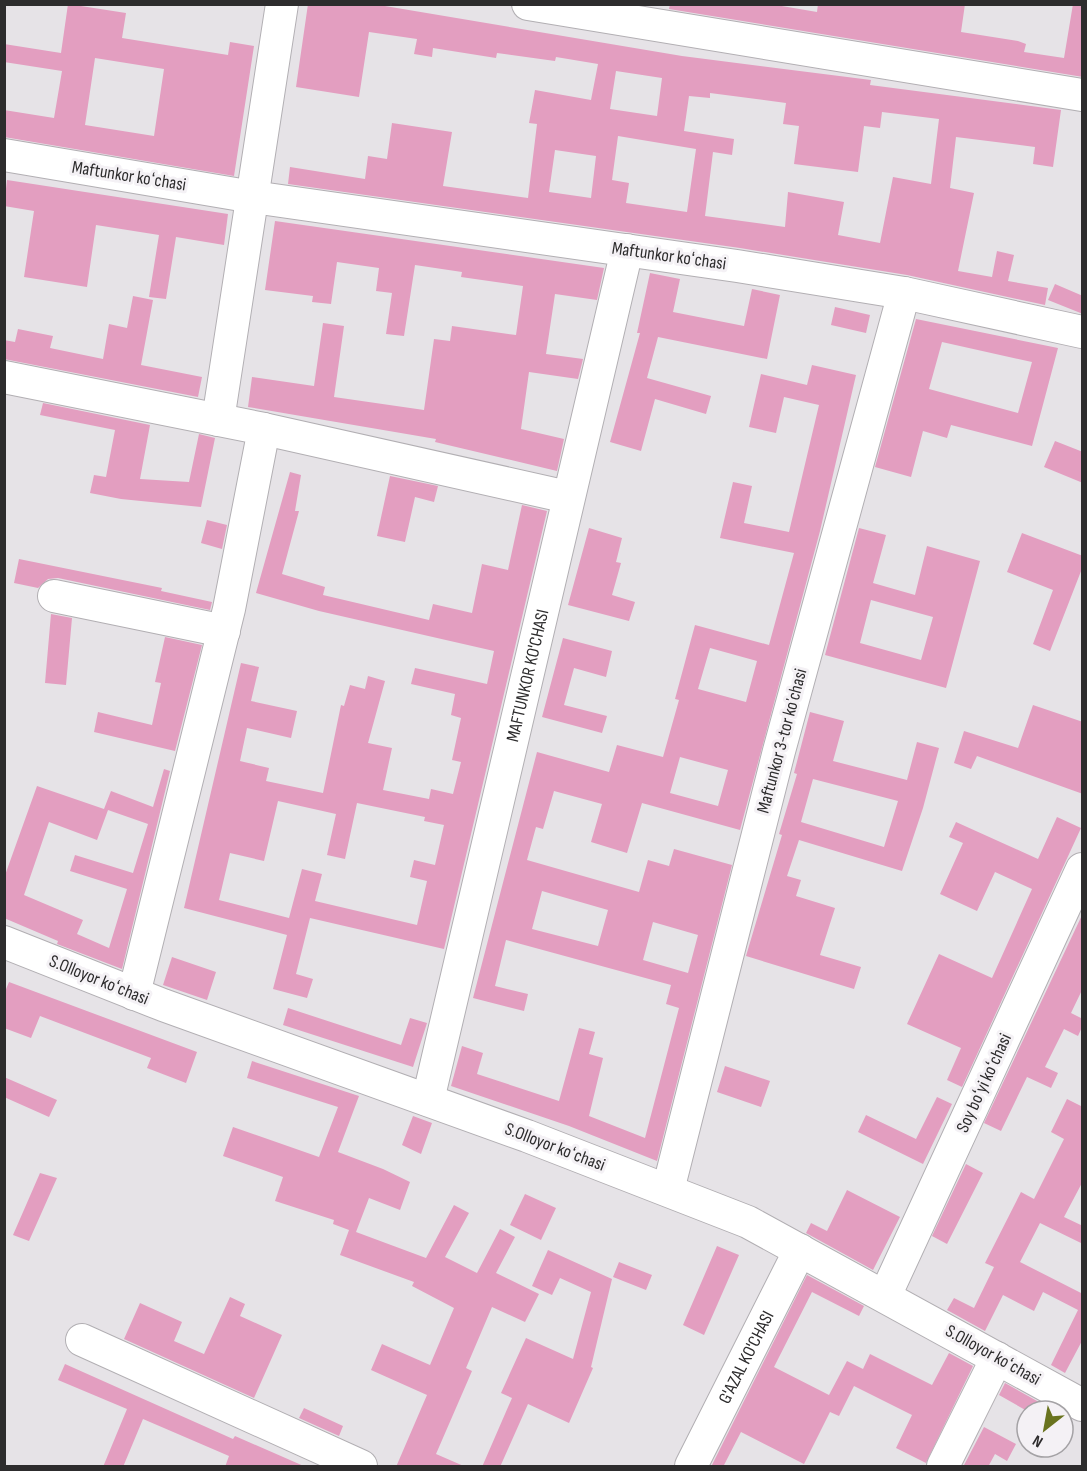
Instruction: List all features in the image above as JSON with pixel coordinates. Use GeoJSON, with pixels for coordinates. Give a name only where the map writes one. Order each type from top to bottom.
{"type":"FeatureCollection","features":[{"type":"Feature","properties":{"kind":"street"},"geometry":{"type":"LineString","coordinates":[[218,420],[282,4]]}},
{"type":"Feature","properties":{"kind":"street"},"geometry":{"type":"LineString","coordinates":[[528,4],[1083,95]]}},
{"type":"Feature","properties":{"kind":"street","name":"Maftunkor koʻchasi"},"geometry":{"type":"LineString","coordinates":[[4,155],[253,197],[627,250],[904,293],[1083,332]]}},
{"type":"Feature","properties":{"kind":"street","name":"MAFTUNKOR KO'CHASI"},"geometry":{"type":"LineString","coordinates":[[428,1100],[627,250]]}},
{"type":"Feature","properties":{"kind":"street","name":"Maftunkor 3-tor koʼchasi"},"geometry":{"type":"LineString","coordinates":[[668,1190],[778,751],[904,293]]}},
{"type":"Feature","properties":{"kind":"street"},"geometry":{"type":"LineString","coordinates":[[4,377],[264,429],[568,497]]}},
{"type":"Feature","properties":{"kind":"street"},"geometry":{"type":"LineString","coordinates":[[134,993],[224,631],[264,429]]}},
{"type":"Feature","properties":{"kind":"street"},"geometry":{"type":"LineString","coordinates":[[54,596],[224,631]]}},
{"type":"Feature","properties":{"kind":"street","name":"Soy boʻyi koʻchasi"},"geometry":{"type":"LineString","coordinates":[[885,1296],[1083,869]]}},
{"type":"Feature","properties":{"kind":"street","name":"S.Olloyor koʻchasi"},"geometry":{"type":"LineString","coordinates":[[4,942],[134,993],[428,1100],[748,1222],[997,1358],[1080,1395]]}},
{"type":"Feature","properties":{"kind":"street","name":"G'AZAL KO'CHASI"},"geometry":{"type":"LineString","coordinates":[[692,1467],[800,1250]]}},
{"type":"Feature","properties":{"kind":"street"},"geometry":{"type":"LineString","coordinates":[[82,1340],[361,1467]]}},
{"type":"Feature","properties":{"kind":"street"},"geometry":{"type":"LineString","coordinates":[[943,1467],[997,1358]]}},
{"type":"Feature","properties":{"kind":"building"},"geometry":{"type":"Polygon","coordinates":[[[68,4],[126,13],[122,38],[228,55],[230,42],[254,46],[234,176],[4,137],[4,110],[54,118],[62,71],[4,62],[4,44],[61,53],[68,4]],[[95,58],[85,125],[154,136],[164,69],[95,58]]]}},
{"type":"Feature","properties":{"kind":"building"},"geometry":{"type":"Polygon","coordinates":[[[308,4],[373,4],[682,56],[871,80],[870,85],[1061,110],[1053,167],[1033,164],[1035,147],[956,137],[950,188],[974,193],[958,271],[992,277],[997,251],[1014,255],[1008,281],[1048,288],[1045,305],[907,275],[740,248],[288,184],[290,167],[365,179],[368,156],[387,159],[392,123],[452,132],[443,186],[528,198],[537,124],[529,123],[535,90],[591,100],[598,64],[556,57],[555,61],[497,53],[496,58],[433,48],[432,57],[414,54],[417,39],[369,32],[359,97],[296,87],[308,4]],[[616,71],[610,109],[657,116],[662,78],[616,71]],[[710,93],[710,98],[689,96],[684,131],[734,139],[732,155],[713,152],[705,216],[785,227],[788,192],[844,202],[838,235],[880,243],[893,177],[931,184],[939,119],[882,112],[880,128],[864,126],[858,172],[794,164],[799,126],[783,124],[786,103],[710,93]],[[618,136],[612,180],[629,183],[626,203],[687,212],[696,149],[618,136]],[[555,150],[549,192],[591,198],[596,156],[555,150]]]}},
{"type":"Feature","properties":{"kind":"building"},"geometry":{"type":"Polygon","coordinates":[[[670,4],[770,4],[817,12],[818,4],[965,4],[961,32],[1018,41],[1026,44],[1024,52],[1064,58],[1073,4],[1083,4],[1083,77],[669,9],[670,4]]]}},
{"type":"Feature","properties":{"kind":"building"},"geometry":{"type":"Polygon","coordinates":[[[7,180],[228,214],[224,245],[176,237],[166,299],[149,297],[159,235],[96,225],[87,287],[24,277],[34,211],[4,206],[7,180]]]}},
{"type":"Feature","properties":{"kind":"building"},"geometry":{"type":"Polygon","coordinates":[[[275,221],[604,268],[597,300],[555,294],[546,354],[583,359],[578,379],[529,372],[521,429],[564,439],[557,471],[435,442],[436,439],[248,407],[252,377],[314,386],[323,323],[344,326],[334,397],[424,410],[434,339],[450,341],[452,326],[516,335],[523,286],[461,277],[462,272],[415,265],[404,336],[386,334],[392,293],[376,291],[379,268],[337,262],[331,304],[312,302],[313,296],[265,290],[275,221]]]}},
{"type":"Feature","properties":{"kind":"building"},"geometry":{"type":"Polygon","coordinates":[[[650,273],[680,279],[673,312],[744,326],[752,289],[780,295],[767,359],[658,337],[647,378],[711,396],[706,414],[655,399],[641,451],[610,442],[640,333],[637,333],[650,273]]]}},
{"type":"Feature","properties":{"kind":"building"},"geometry":{"type":"Polygon","coordinates":[[[1055,284],[1083,296],[1083,314],[1048,300],[1055,284]]]}},
{"type":"Feature","properties":{"kind":"building"},"geometry":{"type":"Polygon","coordinates":[[[133,296],[153,300],[141,365],[202,377],[198,397],[4,359],[4,340],[15,342],[18,329],[53,336],[50,348],[103,359],[109,324],[127,328],[133,296]]]}},
{"type":"Feature","properties":{"kind":"building"},"geometry":{"type":"Polygon","coordinates":[[[835,307],[870,315],[866,333],[831,325],[835,307]]]}},
{"type":"Feature","properties":{"kind":"building"},"geometry":{"type":"Polygon","coordinates":[[[916,319],[1058,348],[1032,446],[951,425],[947,438],[923,431],[911,477],[875,467],[916,319]],[[942,342],[929,389],[1018,413],[1032,362],[942,342]]]}},
{"type":"Feature","properties":{"kind":"building"},"geometry":{"type":"Polygon","coordinates":[[[812,365],[856,375],[820,531],[740,830],[642,803],[627,853],[591,842],[602,804],[554,791],[543,829],[536,827],[527,860],[639,892],[648,860],[669,866],[674,849],[732,865],[657,1161],[569,1126],[451,1086],[462,1046],[483,1053],[477,1074],[559,1101],[579,1028],[595,1032],[589,1054],[603,1058],[589,1116],[645,1138],[679,1008],[666,1004],[671,985],[506,940],[495,986],[528,994],[524,1011],[473,998],[537,752],[609,772],[617,745],[663,757],[679,700],[675,699],[695,625],[769,645],[794,553],[720,538],[733,482],[752,486],[744,523],[789,532],[819,405],[784,397],[776,433],[749,427],[761,374],[807,385],[812,365]],[[710,648],[698,689],[746,702],[757,661],[710,648]],[[680,757],[670,793],[718,806],[728,770],[680,757]],[[542,891],[532,929],[598,946],[608,910],[542,891]],[[653,922],[643,960],[688,973],[698,935],[653,922]]]}},
{"type":"Feature","properties":{"kind":"building"},"geometry":{"type":"Polygon","coordinates":[[[43,403],[150,425],[140,479],[189,482],[199,434],[215,438],[201,507],[121,499],[90,493],[94,475],[106,477],[115,430],[40,415],[43,403]]]}},
{"type":"Feature","properties":{"kind":"building"},"geometry":{"type":"Polygon","coordinates":[[[1055,441],[1083,452],[1083,483],[1044,467],[1055,441]]]}},
{"type":"Feature","properties":{"kind":"building"},"geometry":{"type":"Polygon","coordinates":[[[290,472],[301,475],[295,511],[299,511],[282,574],[325,587],[323,595],[429,620],[433,604],[472,613],[482,564],[508,570],[522,505],[547,511],[444,949],[310,918],[296,974],[313,979],[307,998],[273,989],[287,935],[184,908],[241,663],[259,667],[251,701],[297,711],[291,738],[247,728],[240,761],[269,768],[266,781],[323,793],[341,705],[344,706],[350,685],[365,689],[368,676],[385,681],[368,743],[392,748],[383,790],[429,799],[431,789],[453,794],[461,762],[452,760],[461,718],[451,715],[455,694],[411,684],[415,668],[487,684],[494,651],[319,611],[256,593],[290,472]],[[278,801],[264,861],[230,853],[219,900],[289,918],[302,869],[322,874],[315,901],[417,925],[427,881],[410,877],[414,860],[435,865],[444,825],[424,821],[425,817],[357,803],[345,859],[327,855],[336,814],[278,801]]]}},
{"type":"Feature","properties":{"kind":"building"},"geometry":{"type":"Polygon","coordinates":[[[390,476],[438,486],[434,502],[415,497],[405,542],[377,536],[390,476]]]}},
{"type":"Feature","properties":{"kind":"building"},"geometry":{"type":"Polygon","coordinates":[[[207,520],[227,525],[222,549],[201,543],[207,520]]]}},
{"type":"Feature","properties":{"kind":"building"},"geometry":{"type":"Polygon","coordinates":[[[589,528],[622,538],[616,562],[621,563],[612,595],[635,602],[629,621],[568,605],[589,528]]]}},
{"type":"Feature","properties":{"kind":"building"},"geometry":{"type":"Polygon","coordinates":[[[859,528],[886,535],[873,583],[915,595],[927,546],[980,561],[946,688],[825,655],[859,528]],[[871,600],[860,643],[921,660],[933,617],[871,600]]]}},
{"type":"Feature","properties":{"kind":"building"},"geometry":{"type":"Polygon","coordinates":[[[1022,533],[1083,556],[1083,566],[1050,651],[1033,644],[1053,590],[1007,572],[1022,533]]]}},
{"type":"Feature","properties":{"kind":"building"},"geometry":{"type":"Polygon","coordinates":[[[19,559],[162,588],[161,591],[212,602],[210,610],[58,578],[48,579],[38,588],[14,583],[19,559]]]}},
{"type":"Feature","properties":{"kind":"building"},"geometry":{"type":"Polygon","coordinates":[[[51,614],[72,618],[66,685],[45,683],[51,614]]]}},
{"type":"Feature","properties":{"kind":"building"},"geometry":{"type":"Polygon","coordinates":[[[165,637],[202,645],[175,751],[94,732],[98,712],[152,725],[161,683],[155,682],[165,637]]]}},
{"type":"Feature","properties":{"kind":"building"},"geometry":{"type":"Polygon","coordinates":[[[563,638],[612,651],[606,677],[574,668],[564,705],[607,716],[602,733],[542,717],[563,638]]]}},
{"type":"Feature","properties":{"kind":"building"},"geometry":{"type":"Polygon","coordinates":[[[1033,705],[1083,722],[1083,794],[977,756],[971,769],[954,763],[964,731],[1018,748],[1033,705]]]}},
{"type":"Feature","properties":{"kind":"building"},"geometry":{"type":"Polygon","coordinates":[[[810,712],[844,721],[833,761],[907,780],[917,742],[939,748],[923,808],[902,871],[799,840],[787,876],[801,880],[796,896],[835,908],[820,955],[861,967],[854,989],[746,956],[782,835],[779,834],[797,774],[794,773],[810,712]],[[813,779],[801,822],[884,847],[898,801],[813,779]]]}},
{"type":"Feature","properties":{"kind":"building"},"geometry":{"type":"Polygon","coordinates":[[[164,769],[170,771],[122,969],[57,944],[58,941],[4,918],[4,878],[37,786],[104,809],[111,791],[153,807],[164,769]],[[108,810],[97,840],[49,822],[24,895],[83,920],[77,934],[109,948],[127,889],[70,871],[75,855],[133,873],[148,824],[108,810]]]}},
{"type":"Feature","properties":{"kind":"building"},"geometry":{"type":"Polygon","coordinates":[[[1057,817],[1081,828],[962,1087],[947,1080],[961,1048],[907,1024],[939,954],[992,978],[1032,889],[995,872],[977,911],[940,894],[963,843],[949,837],[956,822],[1038,859],[1057,817]]]}},
{"type":"Feature","properties":{"kind":"building"},"geometry":{"type":"Polygon","coordinates":[[[1083,913],[1083,988],[1071,1013],[1083,1019],[1083,1025],[1078,1036],[1064,1029],[1045,1067],[1058,1073],[1051,1088],[1027,1077],[1001,1131],[984,1123],[1083,913]]]}},
{"type":"Feature","properties":{"kind":"building"},"geometry":{"type":"Polygon","coordinates":[[[172,957],[216,972],[207,1000],[163,985],[172,957]]]}},
{"type":"Feature","properties":{"kind":"building"},"geometry":{"type":"Polygon","coordinates":[[[9,982],[197,1052],[186,1083],[147,1068],[151,1058],[40,1016],[31,1038],[4,1028],[4,994],[9,982]]]}},
{"type":"Feature","properties":{"kind":"building"},"geometry":{"type":"Polygon","coordinates":[[[288,1008],[401,1045],[410,1018],[427,1023],[413,1067],[283,1025],[288,1008]]]}},
{"type":"Feature","properties":{"kind":"building"},"geometry":{"type":"Polygon","coordinates":[[[252,1061],[359,1096],[338,1152],[410,1182],[400,1210],[369,1198],[356,1232],[426,1258],[454,1205],[469,1213],[445,1257],[477,1273],[500,1229],[515,1237],[496,1273],[539,1294],[525,1322],[492,1307],[466,1368],[472,1371],[436,1454],[466,1467],[396,1467],[427,1395],[371,1370],[382,1344],[430,1365],[454,1308],[412,1286],[414,1282],[340,1255],[349,1230],[333,1224],[334,1220],[275,1201],[283,1177],[223,1156],[233,1127],[319,1157],[338,1107],[247,1078],[252,1061]]]}},
{"type":"Feature","properties":{"kind":"building"},"geometry":{"type":"Polygon","coordinates":[[[725,1066],[770,1081],[761,1107],[717,1092],[725,1066]]]}},
{"type":"Feature","properties":{"kind":"building"},"geometry":{"type":"Polygon","coordinates":[[[4,1077],[57,1100],[49,1117],[4,1097],[4,1077]]]}},
{"type":"Feature","properties":{"kind":"building"},"geometry":{"type":"Polygon","coordinates":[[[937,1097],[952,1104],[923,1164],[858,1132],[866,1115],[916,1139],[937,1097]]]}},
{"type":"Feature","properties":{"kind":"building"},"geometry":{"type":"Polygon","coordinates":[[[1067,1099],[1081,1106],[1083,1104],[1083,1181],[1064,1217],[1083,1226],[1083,1244],[1040,1223],[1020,1262],[1083,1294],[1083,1339],[1065,1373],[1051,1365],[1078,1310],[1043,1292],[1034,1311],[1003,1295],[985,1331],[947,1310],[954,1298],[974,1308],[994,1267],[985,1263],[1021,1192],[1034,1199],[1064,1139],[1051,1132],[1067,1099]]]}},
{"type":"Feature","properties":{"kind":"building"},"geometry":{"type":"Polygon","coordinates":[[[413,1116],[432,1123],[421,1154],[402,1145],[413,1116]]]}},
{"type":"Feature","properties":{"kind":"building"},"geometry":{"type":"Polygon","coordinates":[[[966,1164],[983,1173],[947,1244],[932,1236],[966,1164]]]}},
{"type":"Feature","properties":{"kind":"building"},"geometry":{"type":"Polygon","coordinates":[[[40,1173],[57,1178],[29,1241],[13,1235],[40,1173]]]}},
{"type":"Feature","properties":{"kind":"building"},"geometry":{"type":"Polygon","coordinates":[[[847,1190],[900,1217],[873,1270],[806,1233],[811,1223],[827,1231],[847,1190]]]}},
{"type":"Feature","properties":{"kind":"building"},"geometry":{"type":"Polygon","coordinates":[[[525,1194],[556,1208],[541,1240],[510,1225],[525,1194]]]}},
{"type":"Feature","properties":{"kind":"building"},"geometry":{"type":"Polygon","coordinates":[[[717,1246],[739,1255],[704,1335],[683,1325],[717,1246]]]}},
{"type":"Feature","properties":{"kind":"building"},"geometry":{"type":"Polygon","coordinates":[[[548,1250],[612,1279],[591,1367],[593,1368],[569,1423],[528,1404],[500,1467],[482,1467],[512,1398],[501,1393],[526,1338],[573,1359],[591,1292],[560,1278],[552,1295],[532,1286],[548,1250]]]}},
{"type":"Feature","properties":{"kind":"building"},"geometry":{"type":"Polygon","coordinates":[[[619,1262],[652,1275],[646,1290],[613,1277],[619,1262]]]}},
{"type":"Feature","properties":{"kind":"building"},"geometry":{"type":"Polygon","coordinates":[[[807,1275],[864,1306],[859,1316],[812,1292],[774,1367],[829,1395],[847,1361],[863,1369],[870,1354],[932,1385],[949,1353],[973,1366],[926,1463],[896,1448],[912,1415],[854,1386],[839,1416],[830,1412],[804,1464],[741,1432],[723,1467],[711,1467],[807,1275]]]}},
{"type":"Feature","properties":{"kind":"building"},"geometry":{"type":"Polygon","coordinates":[[[230,1297],[245,1304],[240,1316],[282,1335],[254,1398],[124,1339],[140,1303],[182,1322],[174,1341],[204,1354],[230,1297]]]}},
{"type":"Feature","properties":{"kind":"building"},"geometry":{"type":"Polygon","coordinates":[[[65,1364],[233,1439],[235,1436],[306,1467],[225,1467],[229,1456],[143,1419],[123,1467],[103,1467],[127,1409],[58,1380],[65,1364]]]}},
{"type":"Feature","properties":{"kind":"building"},"geometry":{"type":"Polygon","coordinates":[[[1005,1383],[1034,1399],[1015,1399],[1015,1404],[999,1395],[1005,1383]]]}},
{"type":"Feature","properties":{"kind":"building"},"geometry":{"type":"Polygon","coordinates":[[[304,1408],[343,1426],[339,1436],[299,1418],[304,1408]]]}},
{"type":"Feature","properties":{"kind":"building"},"geometry":{"type":"Polygon","coordinates":[[[984,1427],[1015,1443],[1007,1461],[995,1454],[988,1467],[963,1467],[984,1427]]]}}]}
